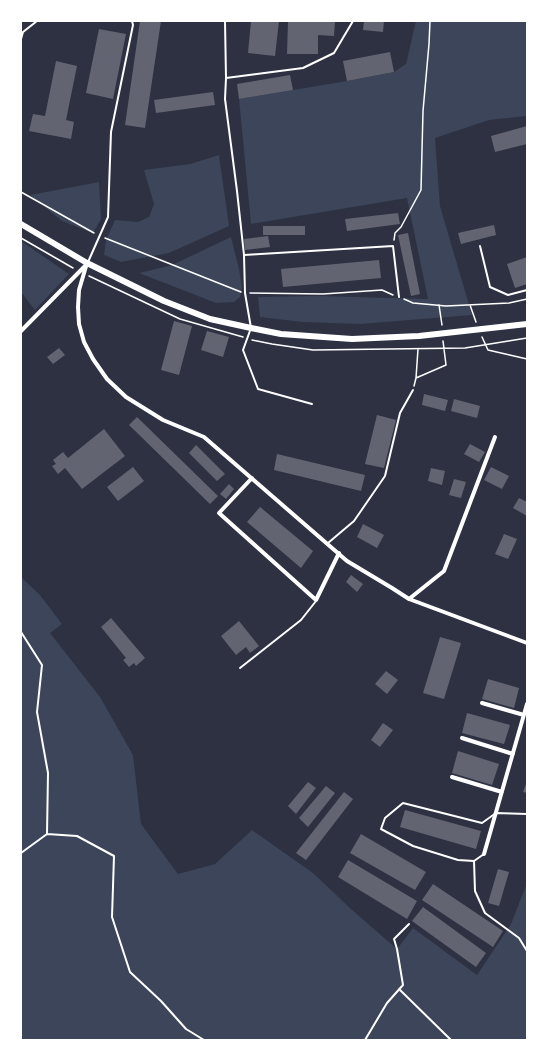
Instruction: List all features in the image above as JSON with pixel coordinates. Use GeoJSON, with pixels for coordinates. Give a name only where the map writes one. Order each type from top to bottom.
{"type":"FeatureCollection","features":[{"type":"Feature","properties":{"kind":"main road"},"geometry":{"type":"LineString","coordinates":[[21,224],[87,263],[164,300],[210,319],[281,334],[352,339],[419,336],[527,324]]}},
{"type":"Feature","properties":{"kind":"street"},"geometry":{"type":"LineString","coordinates":[[21,331],[87,263]]}},
{"type":"Feature","properties":{"kind":"street"},"geometry":{"type":"LineString","coordinates":[[87,263],[79,290],[79,324],[87,348],[93,359],[106,379],[126,397],[163,420],[204,437],[347,561],[409,599],[527,643]]}},
{"type":"Feature","properties":{"kind":"street"},"geometry":{"type":"LineString","coordinates":[[409,599],[444,571],[494,437]]}},
{"type":"Feature","properties":{"kind":"street"},"geometry":{"type":"LineString","coordinates":[[252,478],[219,513],[316,600],[339,553]]}},
{"type":"Feature","properties":{"kind":"street"},"geometry":{"type":"LineString","coordinates":[[482,704],[524,715]]}},
{"type":"Feature","properties":{"kind":"street"},"geometry":{"type":"LineString","coordinates":[[484,854],[527,704]]}},
{"type":"Feature","properties":{"kind":"street"},"geometry":{"type":"LineString","coordinates":[[462,738],[513,754]]}},
{"type":"Feature","properties":{"kind":"street"},"geometry":{"type":"LineString","coordinates":[[452,777],[502,792]]}},
{"type":"Feature","properties":{"kind":"lane"},"geometry":{"type":"LineString","coordinates":[[21,39],[22,32],[37,21]]}},
{"type":"Feature","properties":{"kind":"lane"},"geometry":{"type":"LineString","coordinates":[[87,263],[108,217],[111,132],[133,24],[132,21]]}},
{"type":"Feature","properties":{"kind":"lane"},"geometry":{"type":"LineString","coordinates":[[225,21],[225,99],[244,255],[245,293],[251,328],[243,350],[258,389],[312,404]]}},
{"type":"Feature","properties":{"kind":"lane"},"geometry":{"type":"LineString","coordinates":[[226,78],[303,68],[334,53],[353,21]]}},
{"type":"Feature","properties":{"kind":"lane"},"geometry":{"type":"LineString","coordinates":[[244,255],[393,246],[399,297]]}},
{"type":"Feature","properties":{"kind":"lane"},"geometry":{"type":"LineString","coordinates":[[480,246],[490,287],[508,295],[527,290]]}},
{"type":"Feature","properties":{"kind":"lane"},"geometry":{"type":"LineString","coordinates":[[328,543],[354,521],[385,476],[400,413],[412,390]]}},
{"type":"Feature","properties":{"kind":"lane"},"geometry":{"type":"LineString","coordinates":[[240,668],[301,620],[316,600]]}},
{"type":"Feature","properties":{"kind":"lane"},"geometry":{"type":"LineString","coordinates":[[21,632],[42,665],[37,712],[48,773],[47,834]]}},
{"type":"Feature","properties":{"kind":"lane"},"geometry":{"type":"LineString","coordinates":[[484,854],[474,861],[458,860],[413,846],[381,829],[385,818],[403,803],[482,824],[496,813],[527,814]]}},
{"type":"Feature","properties":{"kind":"lane"},"geometry":{"type":"LineString","coordinates":[[21,853],[47,834],[77,836],[114,856],[112,917],[130,972],[161,1001],[186,1030],[204,1040]]}},
{"type":"Feature","properties":{"kind":"lane"},"geometry":{"type":"LineString","coordinates":[[474,861],[475,891],[485,913],[518,938],[527,951]]}},
{"type":"Feature","properties":{"kind":"lane"},"geometry":{"type":"LineString","coordinates":[[365,1040],[388,1003],[403,985],[394,939],[409,924]]}},
{"type":"Feature","properties":{"kind":"lane"},"geometry":{"type":"LineString","coordinates":[[399,990],[451,1040]]}},
{"type":"Feature","properties":{"kind":"path"},"geometry":{"type":"LineString","coordinates":[[393,246],[395,233],[401,227],[421,190],[422,111],[430,21]]}},
{"type":"Feature","properties":{"kind":"path"},"geometry":{"type":"LineString","coordinates":[[21,192],[100,236],[238,292],[323,294],[382,290],[413,303],[439,306],[510,303],[527,299]]}},
{"type":"Feature","properties":{"kind":"path"},"geometry":{"type":"LineString","coordinates":[[470,305],[477,324]]}},
{"type":"Feature","properties":{"kind":"path"},"geometry":{"type":"LineString","coordinates":[[439,306],[442,328]]}},
{"type":"Feature","properties":{"kind":"path"},"geometry":{"type":"LineString","coordinates":[[416,378],[446,365],[443,335]]}},
{"type":"Feature","properties":{"kind":"path"},"geometry":{"type":"LineString","coordinates":[[482,337],[488,350],[527,359]]}},
{"type":"Feature","properties":{"kind":"path"},"geometry":{"type":"LineString","coordinates":[[421,349],[465,348],[527,338]]}},
{"type":"Feature","properties":{"kind":"path"},"geometry":{"type":"LineString","coordinates":[[412,390],[416,378],[418,349]]}},
{"type":"Feature","properties":{"kind":"shaded area"},"geometry":{"type":"Polygon","coordinates":[[[416,21],[527,21],[527,116],[489,120],[435,138],[440,206],[472,315],[360,324],[302,322],[260,317],[258,297],[318,296],[428,299],[407,198],[251,224],[239,99],[394,72],[406,64],[416,21]]]}},
{"type":"Feature","properties":{"kind":"shaded area"},"geometry":{"type":"Polygon","coordinates":[[[219,155],[229,226],[169,253],[121,262],[104,255],[106,240],[115,220],[138,222],[149,217],[154,204],[144,170],[190,164],[219,155]]]}},
{"type":"Feature","properties":{"kind":"shaded area"},"geometry":{"type":"Polygon","coordinates":[[[99,182],[101,219],[93,233],[62,221],[30,195],[99,182]]]}},
{"type":"Feature","properties":{"kind":"shaded area"},"geometry":{"type":"Polygon","coordinates":[[[231,237],[242,287],[240,297],[234,302],[216,303],[139,273],[172,265],[231,237]]]}},
{"type":"Feature","properties":{"kind":"shaded area"},"geometry":{"type":"Polygon","coordinates":[[[21,241],[69,274],[35,310],[21,292],[21,241]]]}},
{"type":"Feature","properties":{"kind":"shaded area"},"geometry":{"type":"Polygon","coordinates":[[[21,577],[40,595],[62,624],[50,633],[100,697],[133,755],[141,824],[178,874],[215,864],[252,830],[313,873],[351,909],[397,949],[413,928],[477,975],[511,924],[527,883],[527,1040],[21,1040],[21,577]]]}},
{"type":"Feature","properties":{"kind":"building"},"geometry":{"type":"Polygon","coordinates":[[[140,21],[161,21],[145,128],[125,125],[140,21]]]}},
{"type":"Feature","properties":{"kind":"building"},"geometry":{"type":"Polygon","coordinates":[[[251,21],[279,21],[275,56],[248,53],[251,21]]]}},
{"type":"Feature","properties":{"kind":"building"},"geometry":{"type":"Polygon","coordinates":[[[288,21],[335,21],[334,36],[318,35],[318,54],[287,54],[288,21]]]}},
{"type":"Feature","properties":{"kind":"building"},"geometry":{"type":"Polygon","coordinates":[[[364,21],[384,21],[383,32],[363,30],[364,21]]]}},
{"type":"Feature","properties":{"kind":"building"},"geometry":{"type":"Polygon","coordinates":[[[99,29],[126,34],[113,99],[86,93],[99,29]]]}},
{"type":"Feature","properties":{"kind":"building"},"geometry":{"type":"Polygon","coordinates":[[[390,52],[394,72],[347,81],[343,61],[390,52]]]}},
{"type":"Feature","properties":{"kind":"building"},"geometry":{"type":"Polygon","coordinates":[[[56,61],[77,66],[66,120],[74,122],[71,139],[29,131],[33,114],[45,116],[56,61]]]}},
{"type":"Feature","properties":{"kind":"building"},"geometry":{"type":"Polygon","coordinates":[[[290,75],[293,90],[239,99],[237,84],[290,75]]]}},
{"type":"Feature","properties":{"kind":"building"},"geometry":{"type":"Polygon","coordinates":[[[213,92],[215,105],[156,113],[154,100],[213,92]]]}},
{"type":"Feature","properties":{"kind":"building"},"geometry":{"type":"Polygon","coordinates":[[[527,126],[527,144],[495,152],[491,136],[527,126]]]}},
{"type":"Feature","properties":{"kind":"building"},"geometry":{"type":"Polygon","coordinates":[[[398,213],[400,224],[347,231],[345,219],[398,213]]]}},
{"type":"Feature","properties":{"kind":"building"},"geometry":{"type":"Polygon","coordinates":[[[494,225],[496,235],[461,244],[458,233],[494,225]]]}},
{"type":"Feature","properties":{"kind":"building"},"geometry":{"type":"Polygon","coordinates":[[[263,226],[305,226],[305,235],[263,235],[263,226]]]}},
{"type":"Feature","properties":{"kind":"building"},"geometry":{"type":"Polygon","coordinates":[[[408,233],[420,294],[411,296],[398,235],[408,233]]]}},
{"type":"Feature","properties":{"kind":"building"},"geometry":{"type":"Polygon","coordinates":[[[268,236],[270,247],[245,250],[244,239],[268,236]]]}},
{"type":"Feature","properties":{"kind":"building"},"geometry":{"type":"Polygon","coordinates":[[[527,257],[527,284],[515,288],[507,264],[527,257]]]}},
{"type":"Feature","properties":{"kind":"building"},"geometry":{"type":"Polygon","coordinates":[[[379,260],[381,278],[283,287],[281,269],[379,260]]]}},
{"type":"Feature","properties":{"kind":"building"},"geometry":{"type":"Polygon","coordinates":[[[174,321],[192,326],[179,375],[161,370],[174,321]]]}},
{"type":"Feature","properties":{"kind":"building"},"geometry":{"type":"Polygon","coordinates":[[[207,331],[229,337],[223,357],[201,350],[207,331]]]}},
{"type":"Feature","properties":{"kind":"building"},"geometry":{"type":"Polygon","coordinates":[[[59,348],[65,355],[53,364],[47,357],[59,348]]]}},
{"type":"Feature","properties":{"kind":"building"},"geometry":{"type":"Polygon","coordinates":[[[424,394],[448,400],[445,411],[422,405],[424,394]]]}},
{"type":"Feature","properties":{"kind":"building"},"geometry":{"type":"Polygon","coordinates":[[[454,399],[480,406],[477,418],[451,411],[454,399]]]}},
{"type":"Feature","properties":{"kind":"building"},"geometry":{"type":"Polygon","coordinates":[[[377,415],[396,420],[384,468],[365,464],[377,415]]]}},
{"type":"Feature","properties":{"kind":"building"},"geometry":{"type":"Polygon","coordinates":[[[137,417],[218,496],[210,504],[129,425],[137,417]]]}},
{"type":"Feature","properties":{"kind":"building"},"geometry":{"type":"Polygon","coordinates":[[[104,429],[125,456],[82,489],[65,468],[58,474],[52,466],[56,464],[53,460],[63,452],[68,458],[104,429]]]}},
{"type":"Feature","properties":{"kind":"building"},"geometry":{"type":"Polygon","coordinates":[[[470,444],[485,452],[479,462],[464,454],[470,444]]]}},
{"type":"Feature","properties":{"kind":"building"},"geometry":{"type":"Polygon","coordinates":[[[196,445],[225,474],[217,481],[189,453],[196,445]]]}},
{"type":"Feature","properties":{"kind":"building"},"geometry":{"type":"Polygon","coordinates":[[[277,454],[365,475],[361,491],[274,470],[277,454]]]}},
{"type":"Feature","properties":{"kind":"building"},"geometry":{"type":"Polygon","coordinates":[[[133,467],[144,481],[118,501],[107,487],[133,467]]]}},
{"type":"Feature","properties":{"kind":"building"},"geometry":{"type":"Polygon","coordinates":[[[491,467],[509,476],[502,489],[484,480],[491,467]]]}},
{"type":"Feature","properties":{"kind":"building"},"geometry":{"type":"Polygon","coordinates":[[[431,468],[445,471],[442,485],[428,481],[431,468]]]}},
{"type":"Feature","properties":{"kind":"building"},"geometry":{"type":"Polygon","coordinates":[[[454,479],[466,482],[461,498],[449,495],[454,479]]]}},
{"type":"Feature","properties":{"kind":"building"},"geometry":{"type":"Polygon","coordinates":[[[229,484],[234,489],[226,499],[220,494],[229,484]]]}},
{"type":"Feature","properties":{"kind":"building"},"geometry":{"type":"Polygon","coordinates":[[[519,498],[527,502],[527,516],[513,508],[519,498]]]}},
{"type":"Feature","properties":{"kind":"building"},"geometry":{"type":"Polygon","coordinates":[[[260,507],[313,551],[301,568],[247,522],[260,507]]]}},
{"type":"Feature","properties":{"kind":"building"},"geometry":{"type":"Polygon","coordinates":[[[363,524],[384,535],[377,548],[357,537],[363,524]]]}},
{"type":"Feature","properties":{"kind":"building"},"geometry":{"type":"Polygon","coordinates":[[[504,534],[517,539],[508,559],[495,554],[504,534]]]}},
{"type":"Feature","properties":{"kind":"building"},"geometry":{"type":"Polygon","coordinates":[[[351,575],[363,584],[357,592],[346,582],[351,575]]]}},
{"type":"Feature","properties":{"kind":"building"},"geometry":{"type":"Polygon","coordinates":[[[111,618],[145,658],[136,666],[134,663],[129,667],[123,660],[126,658],[101,627],[111,618]]]}},
{"type":"Feature","properties":{"kind":"building"},"geometry":{"type":"Polygon","coordinates":[[[239,621],[259,646],[250,653],[246,647],[236,655],[221,636],[239,621]]]}},
{"type":"Feature","properties":{"kind":"building"},"geometry":{"type":"Polygon","coordinates":[[[440,637],[461,643],[444,699],[423,693],[440,637]]]}},
{"type":"Feature","properties":{"kind":"building"},"geometry":{"type":"Polygon","coordinates":[[[386,671],[398,680],[387,694],[375,684],[386,671]]]}},
{"type":"Feature","properties":{"kind":"building"},"geometry":{"type":"Polygon","coordinates":[[[488,679],[519,688],[514,708],[482,699],[488,679]]]}},
{"type":"Feature","properties":{"kind":"building"},"geometry":{"type":"Polygon","coordinates":[[[467,713],[510,725],[504,744],[462,733],[467,713]]]}},
{"type":"Feature","properties":{"kind":"building"},"geometry":{"type":"Polygon","coordinates":[[[383,723],[393,730],[380,747],[371,740],[383,723]]]}},
{"type":"Feature","properties":{"kind":"building"},"geometry":{"type":"Polygon","coordinates":[[[458,751],[499,764],[492,785],[452,773],[458,751]]]}},
{"type":"Feature","properties":{"kind":"building"},"geometry":{"type":"Polygon","coordinates":[[[527,781],[527,793],[523,792],[527,781]]]}},
{"type":"Feature","properties":{"kind":"building"},"geometry":{"type":"Polygon","coordinates":[[[308,782],[316,788],[296,814],[288,806],[308,782]]]}},
{"type":"Feature","properties":{"kind":"building"},"geometry":{"type":"Polygon","coordinates":[[[326,786],[335,793],[308,827],[299,818],[326,786]]]}},
{"type":"Feature","properties":{"kind":"building"},"geometry":{"type":"Polygon","coordinates":[[[344,792],[353,799],[306,860],[296,853],[344,792]]]}},
{"type":"Feature","properties":{"kind":"building"},"geometry":{"type":"Polygon","coordinates":[[[405,810],[481,831],[476,849],[400,827],[405,810]]]}},
{"type":"Feature","properties":{"kind":"building"},"geometry":{"type":"Polygon","coordinates":[[[361,834],[426,872],[415,890],[350,853],[361,834]]]}},
{"type":"Feature","properties":{"kind":"building"},"geometry":{"type":"Polygon","coordinates":[[[348,860],[417,901],[407,919],[338,877],[348,860]]]}},
{"type":"Feature","properties":{"kind":"building"},"geometry":{"type":"Polygon","coordinates":[[[498,869],[509,872],[499,906],[488,903],[498,869]]]}},
{"type":"Feature","properties":{"kind":"building"},"geometry":{"type":"Polygon","coordinates":[[[433,884],[503,931],[493,947],[422,900],[433,884]]]}},
{"type":"Feature","properties":{"kind":"building"},"geometry":{"type":"Polygon","coordinates":[[[423,907],[486,953],[476,967],[412,921],[423,907]]]}}]}
